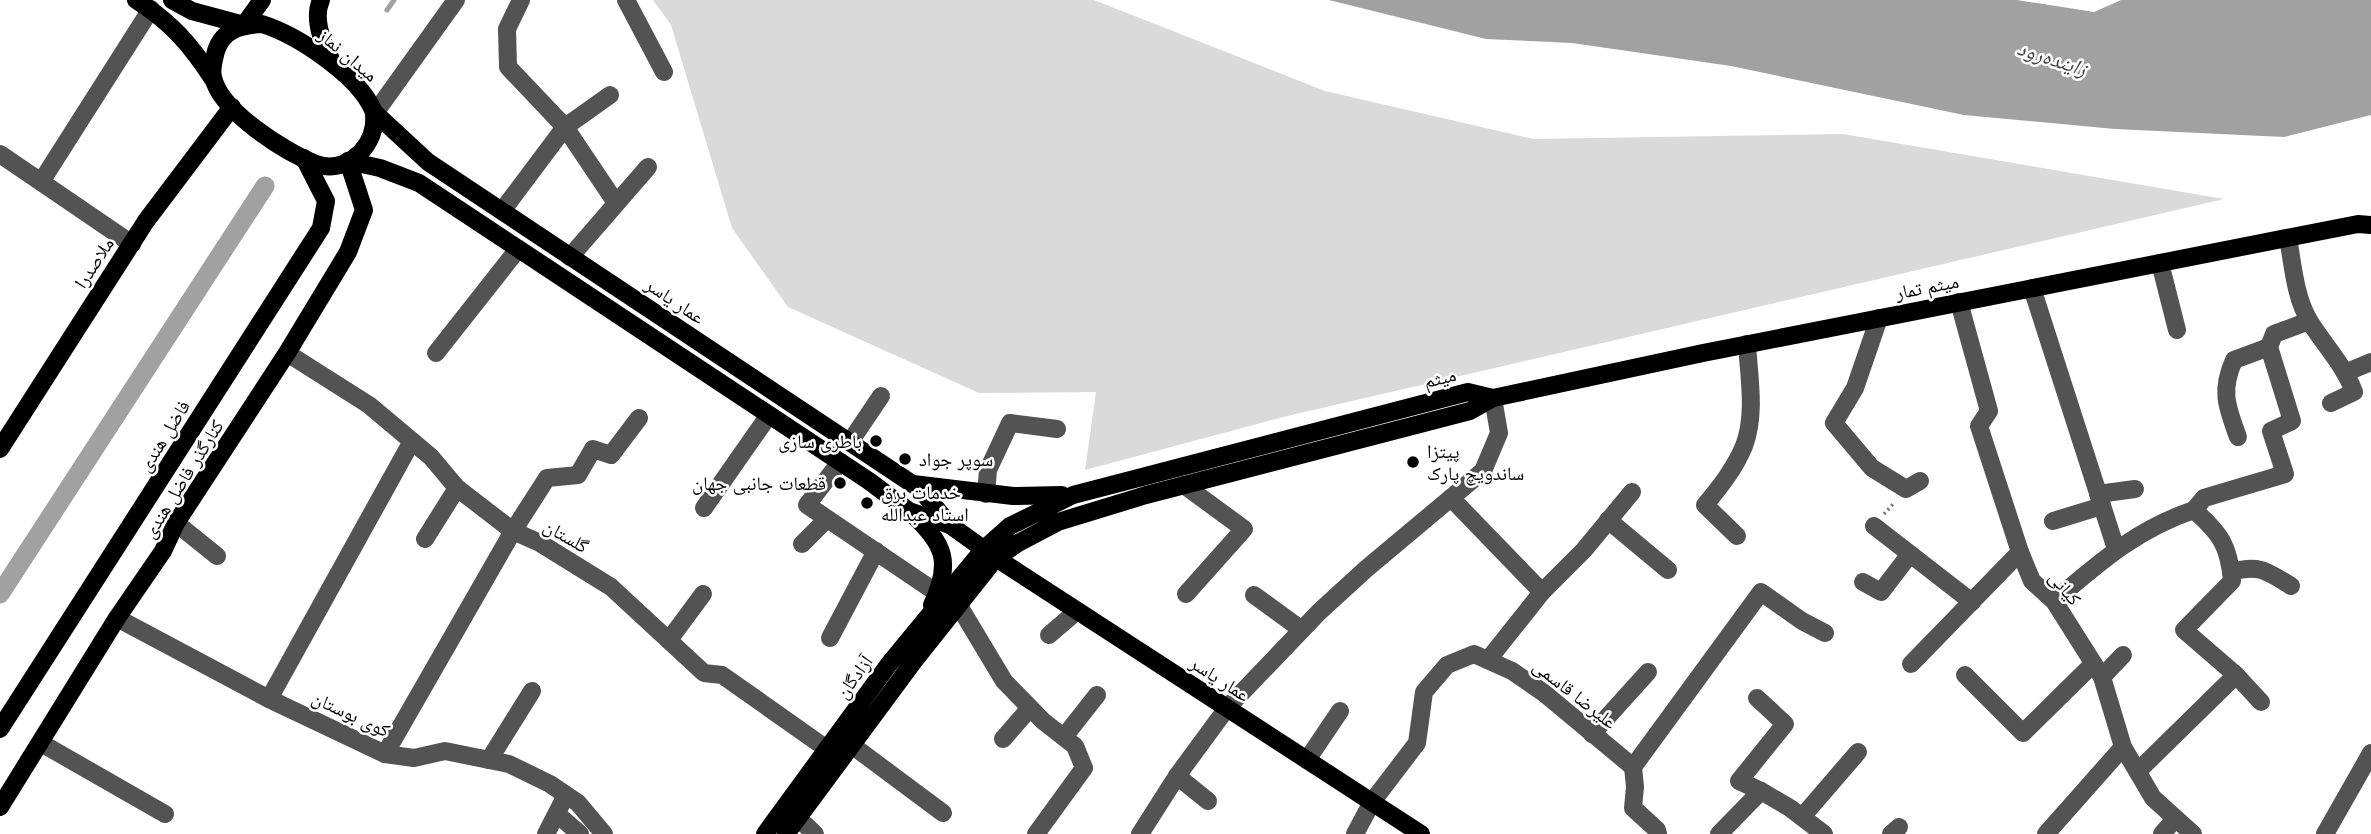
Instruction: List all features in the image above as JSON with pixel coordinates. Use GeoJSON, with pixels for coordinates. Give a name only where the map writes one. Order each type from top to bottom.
{"type":"FeatureCollection","features":[{"type":"Feature","properties":{"kind":"main road","name":"میدان نماز"},"geometry":{"type":"LineString","coordinates":[[172,0],[192,11],[282,30],[356,85],[375,113],[373,132],[366,149],[348,161]]}},
{"type":"Feature","properties":{"kind":"main road"},"geometry":{"type":"LineString","coordinates":[[219,89],[213,78],[213,60],[218,44],[226,34],[244,24],[262,0]]}},
{"type":"Feature","properties":{"kind":"main road"},"geometry":{"type":"LineString","coordinates":[[321,0],[318,5],[319,26],[325,48],[336,68]]}},
{"type":"Feature","properties":{"kind":"main road"},"geometry":{"type":"LineString","coordinates":[[143,5],[174,27],[193,48],[232,107],[265,136],[320,165],[348,161]]}},
{"type":"Feature","properties":{"kind":"main road","name":"ملاصدرا"},"geometry":{"type":"LineString","coordinates":[[0,449],[131,244],[232,107]]}},
{"type":"Feature","properties":{"kind":"main road","name":"عمار یاسر"},"geometry":{"type":"LineString","coordinates":[[375,113],[428,162],[912,483],[950,525],[989,554],[1421,834]]}},
{"type":"Feature","properties":{"kind":"main road","name":"فاضل هندی"},"geometry":{"type":"LineString","coordinates":[[0,729],[321,228],[326,201],[304,158]]}},
{"type":"Feature","properties":{"kind":"main road","name":"عمار یاسر"},"geometry":{"type":"LineString","coordinates":[[348,161],[380,168],[419,183],[840,462],[909,511],[950,525]]}},
{"type":"Feature","properties":{"kind":"main road","name":"کنارگذر فاضل هندی"},"geometry":{"type":"LineString","coordinates":[[0,807],[117,618],[163,551],[176,523],[287,353],[348,251],[364,210],[348,161]]}},
{"type":"Feature","properties":{"kind":"main road","name":"میثم تمار"},"geometry":{"type":"LineString","coordinates":[[1493,398],[1747,344],[2288,237],[2358,224],[2371,225]]}},
{"type":"Feature","properties":{"kind":"main road","name":"میثم"},"geometry":{"type":"LineString","coordinates":[[989,554],[1010,526],[1073,495],[1468,392],[1493,398]]}},
{"type":"Feature","properties":{"kind":"main road","name":"میثم"},"geometry":{"type":"LineString","coordinates":[[989,554],[1018,543],[1058,522],[1184,485],[1470,411],[1493,398]]}},
{"type":"Feature","properties":{"kind":"main road"},"geometry":{"type":"LineString","coordinates":[[912,483],[986,494],[1073,495]]}},
{"type":"Feature","properties":{"kind":"main road"},"geometry":{"type":"LineString","coordinates":[[909,511],[937,541],[943,558],[942,577],[925,621]]}},
{"type":"Feature","properties":{"kind":"main road","name":"آزادگان"},"geometry":{"type":"LineString","coordinates":[[786,834],[914,661],[959,606],[989,554]]}},
{"type":"Feature","properties":{"kind":"main road","name":"آزادگان"},"geometry":{"type":"LineString","coordinates":[[765,834],[889,664],[925,621],[989,554]]}},
{"type":"Feature","properties":{"kind":"street"},"geometry":{"type":"LineString","coordinates":[[375,113],[456,0]]}},
{"type":"Feature","properties":{"kind":"street"},"geometry":{"type":"LineString","coordinates":[[521,0],[507,29],[508,67],[565,127],[616,203]]}},
{"type":"Feature","properties":{"kind":"street"},"geometry":{"type":"LineString","coordinates":[[626,0],[664,72]]}},
{"type":"Feature","properties":{"kind":"street"},"geometry":{"type":"LineString","coordinates":[[41,182],[143,5]]}},
{"type":"Feature","properties":{"kind":"street"},"geometry":{"type":"LineString","coordinates":[[502,211],[565,127],[610,95]]}},
{"type":"Feature","properties":{"kind":"street"},"geometry":{"type":"LineString","coordinates":[[0,154],[131,244]]}},
{"type":"Feature","properties":{"kind":"street"},"geometry":{"type":"LineString","coordinates":[[570,257],[648,167]]}},
{"type":"Feature","properties":{"kind":"street"},"geometry":{"type":"LineString","coordinates":[[2288,237],[2300,298],[2309,321],[2347,373],[2354,392],[2331,403]]}},
{"type":"Feature","properties":{"kind":"street"},"geometry":{"type":"LineString","coordinates":[[436,353],[517,249]]}},
{"type":"Feature","properties":{"kind":"street"},"geometry":{"type":"LineString","coordinates":[[2160,263],[2176,330]]}},
{"type":"Feature","properties":{"kind":"street"},"geometry":{"type":"LineString","coordinates":[[2032,288],[2116,549]]}},
{"type":"Feature","properties":{"kind":"street","name":"کیانی"},"geometry":{"type":"LineString","coordinates":[[1959,302],[1989,411],[1979,426],[2032,581],[2054,601],[2097,670],[2123,747],[2153,798],[2193,834]]}},
{"type":"Feature","properties":{"kind":"street"},"geometry":{"type":"LineString","coordinates":[[1879,318],[1855,388],[1834,423],[1872,468],[1913,485]]}},
{"type":"Feature","properties":{"kind":"street"},"geometry":{"type":"LineString","coordinates":[[2054,601],[2116,549],[2167,519],[2194,510],[2204,498],[2285,474],[2272,430],[2292,421],[2269,347],[2274,334],[2309,321]]}},
{"type":"Feature","properties":{"kind":"street"},"geometry":{"type":"LineString","coordinates":[[1737,536],[1705,505],[1729,475],[1745,445],[1751,405],[1747,344]]}},
{"type":"Feature","properties":{"kind":"street"},"geometry":{"type":"LineString","coordinates":[[2238,437],[2225,402],[2227,376],[2234,360],[2269,347]]}},
{"type":"Feature","properties":{"kind":"street","name":"گلستان"},"geometry":{"type":"LineString","coordinates":[[287,353],[369,405],[431,457],[457,488],[513,531],[540,543],[611,587],[704,673],[722,675],[827,749]]}},
{"type":"Feature","properties":{"kind":"street"},"geometry":{"type":"LineString","coordinates":[[2347,373],[2371,362]]}},
{"type":"Feature","properties":{"kind":"street"},"geometry":{"type":"LineString","coordinates":[[850,442],[881,396]]}},
{"type":"Feature","properties":{"kind":"street"},"geometry":{"type":"LineString","coordinates":[[1140,834],[1177,776],[1227,708],[1302,630],[1366,569],[1483,471],[1499,433],[1493,398]]}},
{"type":"Feature","properties":{"kind":"street"},"geometry":{"type":"LineString","coordinates":[[704,508],[769,415]]}},
{"type":"Feature","properties":{"kind":"street"},"geometry":{"type":"LineString","coordinates":[[385,754],[513,531],[547,478],[578,475],[593,449],[611,455],[639,418]]}},
{"type":"Feature","properties":{"kind":"street"},"geometry":{"type":"LineString","coordinates":[[986,494],[988,470],[1010,423],[1057,429]]}},
{"type":"Feature","properties":{"kind":"street"},"geometry":{"type":"LineString","coordinates":[[269,699],[412,441]]}},
{"type":"Feature","properties":{"kind":"street"},"geometry":{"type":"LineString","coordinates":[[840,462],[807,505],[937,593]]}},
{"type":"Feature","properties":{"kind":"street"},"geometry":{"type":"LineString","coordinates":[[1184,485],[1244,529],[1186,594]]}},
{"type":"Feature","properties":{"kind":"street"},"geometry":{"type":"LineString","coordinates":[[425,539],[457,488]]}},
{"type":"Feature","properties":{"kind":"street"},"geometry":{"type":"LineString","coordinates":[[2053,521],[2100,500],[2135,489]]}},
{"type":"Feature","properties":{"kind":"street"},"geometry":{"type":"LineString","coordinates":[[1488,660],[1542,592],[1584,550],[1632,492]]}},
{"type":"Feature","properties":{"kind":"street"},"geometry":{"type":"LineString","coordinates":[[1451,498],[1542,592]]}},
{"type":"Feature","properties":{"kind":"street"},"geometry":{"type":"LineString","coordinates":[[2194,510],[2217,531],[2230,556],[2232,582],[2184,629],[2236,675],[2261,702]]}},
{"type":"Feature","properties":{"kind":"street"},"geometry":{"type":"LineString","coordinates":[[803,544],[827,519]]}},
{"type":"Feature","properties":{"kind":"street"},"geometry":{"type":"LineString","coordinates":[[1608,520],[1668,570]]}},
{"type":"Feature","properties":{"kind":"street"},"geometry":{"type":"LineString","coordinates":[[176,523],[217,556]]}},
{"type":"Feature","properties":{"kind":"street"},"geometry":{"type":"LineString","coordinates":[[1874,526],[1972,602]]}},
{"type":"Feature","properties":{"kind":"street"},"geometry":{"type":"LineString","coordinates":[[830,638],[876,551]]}},
{"type":"Feature","properties":{"kind":"street"},"geometry":{"type":"LineString","coordinates":[[1911,663],[2020,552]]}},
{"type":"Feature","properties":{"kind":"street"},"geometry":{"type":"LineString","coordinates":[[1863,582],[1881,592],[1910,554]]}},
{"type":"Feature","properties":{"kind":"street"},"geometry":{"type":"LineString","coordinates":[[2231,572],[2248,567],[2265,570],[2291,586]]}},
{"type":"Feature","properties":{"kind":"street"},"geometry":{"type":"LineString","coordinates":[[1658,834],[1633,808],[1633,767],[1760,592],[1802,621],[1825,633]]}},
{"type":"Feature","properties":{"kind":"street"},"geometry":{"type":"LineString","coordinates":[[668,640],[703,594]]}},
{"type":"Feature","properties":{"kind":"street"},"geometry":{"type":"LineString","coordinates":[[1254,594],[1302,630]]}},
{"type":"Feature","properties":{"kind":"street"},"geometry":{"type":"LineString","coordinates":[[959,606],[1004,681],[1030,708],[1076,746],[1084,768],[1036,834]]}},
{"type":"Feature","properties":{"kind":"street"},"geometry":{"type":"LineString","coordinates":[[1049,635],[1077,611]]}},
{"type":"Feature","properties":{"kind":"street","name":"کوی بوستان"},"geometry":{"type":"LineString","coordinates":[[117,618],[269,699],[385,754],[414,758],[444,751],[509,764],[550,784],[578,803],[604,834]]}},
{"type":"Feature","properties":{"kind":"street","name":"علیرضا قاسمی"},"geometry":{"type":"LineString","coordinates":[[1355,834],[1372,802],[1417,743],[1424,692],[1447,665],[1474,654],[1512,671],[1633,767]]}},
{"type":"Feature","properties":{"kind":"street"},"geometry":{"type":"LineString","coordinates":[[1965,675],[2023,733],[2097,670],[2123,655]]}},
{"type":"Feature","properties":{"kind":"street"},"geometry":{"type":"LineString","coordinates":[[1592,734],[1648,672]]}},
{"type":"Feature","properties":{"kind":"street"},"geometry":{"type":"LineString","coordinates":[[2138,771],[2236,675]]}},
{"type":"Feature","properties":{"kind":"street"},"geometry":{"type":"LineString","coordinates":[[489,760],[532,691]]}},
{"type":"Feature","properties":{"kind":"street"},"geometry":{"type":"LineString","coordinates":[[1064,737],[1097,695]]}},
{"type":"Feature","properties":{"kind":"street"},"geometry":{"type":"LineString","coordinates":[[1757,698],[1785,723],[1739,781],[1761,791],[1824,834]]}},
{"type":"Feature","properties":{"kind":"street"},"geometry":{"type":"LineString","coordinates":[[1003,739],[1030,708]]}},
{"type":"Feature","properties":{"kind":"street"},"geometry":{"type":"LineString","coordinates":[[1307,760],[1340,711]]}},
{"type":"Feature","properties":{"kind":"street"},"geometry":{"type":"LineString","coordinates":[[41,743],[165,814]]}},
{"type":"Feature","properties":{"kind":"street"},"geometry":{"type":"LineString","coordinates":[[853,746],[943,813]]}},
{"type":"Feature","properties":{"kind":"street"},"geometry":{"type":"LineString","coordinates":[[2046,834],[2123,747]]}},
{"type":"Feature","properties":{"kind":"street"},"geometry":{"type":"LineString","coordinates":[[1802,817],[1858,752]]}},
{"type":"Feature","properties":{"kind":"street"},"geometry":{"type":"LineString","coordinates":[[2325,834],[2371,753]]}},
{"type":"Feature","properties":{"kind":"street"},"geometry":{"type":"LineString","coordinates":[[1177,776],[1209,801]]}},
{"type":"Feature","properties":{"kind":"street"},"geometry":{"type":"LineString","coordinates":[[1719,834],[1761,791]]}},
{"type":"Feature","properties":{"kind":"street"},"geometry":{"type":"LineString","coordinates":[[546,834],[566,795]]}},
{"type":"Feature","properties":{"kind":"street"},"geometry":{"type":"LineString","coordinates":[[556,814],[580,834]]}},
{"type":"Feature","properties":{"kind":"street"},"geometry":{"type":"LineString","coordinates":[[798,818],[815,834]]}},
{"type":"Feature","properties":{"kind":"street"},"geometry":{"type":"LineString","coordinates":[[2162,834],[2175,819]]}},
{"type":"Feature","properties":{"kind":"path"},"geometry":{"type":"LineString","coordinates":[[1874,526],[1913,485]]}},
{"type":"Feature","properties":{"kind":"shaded area"},"geometry":{"type":"Polygon","coordinates":[[[653,0],[1094,0],[1325,91],[1534,139],[1843,134],[2224,199],[1283,417],[1085,470],[1096,392],[979,393],[788,307],[732,228],[671,25],[653,0]]]}},
{"type":"Feature","properties":{"kind":"water","name":"زاینده‌رود"},"geometry":{"type":"Polygon","coordinates":[[[1329,0],[2017,0],[2094,12],[2121,0],[2371,0],[2371,115],[2284,137],[2115,129],[1964,115],[1731,66],[1572,43],[1486,39],[1329,0]]]}},
{"type":"Feature","properties":{"kind":"waterway"},"geometry":{"type":"LineString","coordinates":[[387,10],[394,0]]}},
{"type":"Feature","properties":{"kind":"waterway"},"geometry":{"type":"LineString","coordinates":[[0,594],[265,186]]}},
{"type":"Feature","properties":{"kind":"place","name":"باطری سازی"},"geometry":{"type":"Point","coordinates":[876,441]}},
{"type":"Feature","properties":{"kind":"place","name":"سوپر جواد"},"geometry":{"type":"Point","coordinates":[905,459]}},
{"type":"Feature","properties":{"kind":"place","name":"پیتزا ساندویچ پارک"},"geometry":{"type":"Point","coordinates":[1413,462]}},
{"type":"Feature","properties":{"kind":"place","name":"قطعات جانبی جهان"},"geometry":{"type":"Point","coordinates":[840,483]}},
{"type":"Feature","properties":{"kind":"place","name":"خدمات برق استاد عبدالله"},"geometry":{"type":"Point","coordinates":[867,503]}}]}
